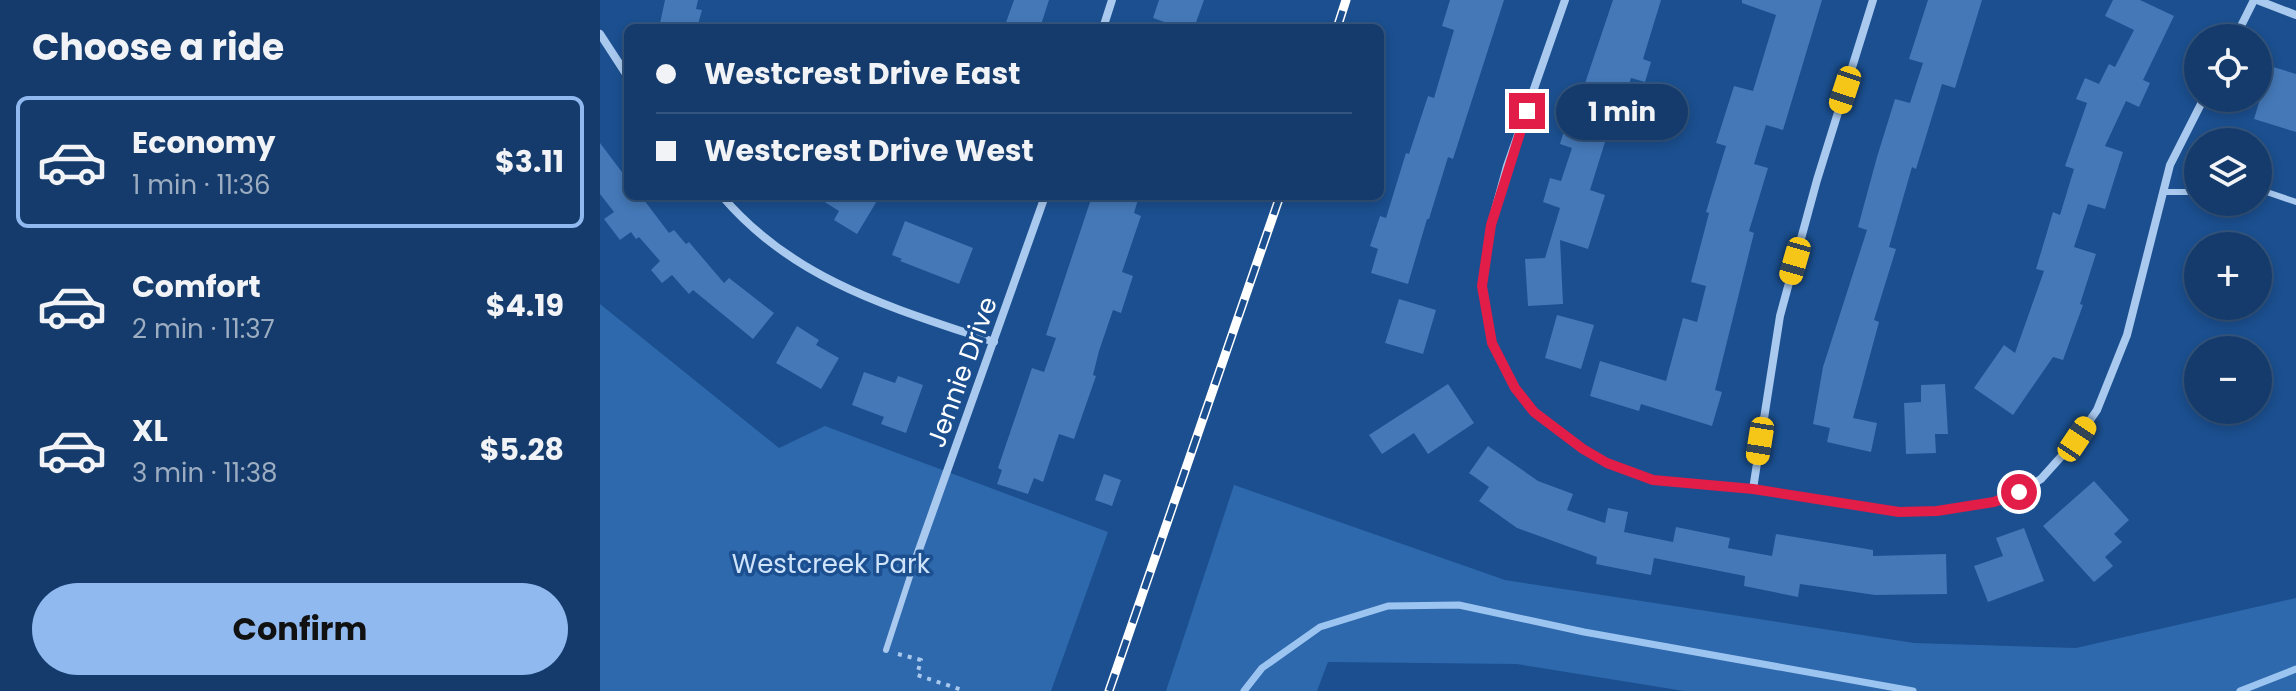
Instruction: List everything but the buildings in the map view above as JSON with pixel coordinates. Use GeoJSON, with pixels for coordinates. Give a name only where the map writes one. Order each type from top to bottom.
{"type":"FeatureCollection","features":[{"type":"Feature","properties":{"kind":"street"},"geometry":{"type":"LineString","coordinates":[[1104,24],[1112,0]]}},
{"type":"Feature","properties":{"kind":"street"},"geometry":{"type":"LineString","coordinates":[[1565,0],[1507,166],[1491,225],[1482,286],[1492,343],[1515,388],[1534,412],[1607,463],[1653,480],[1753,489],[1899,512],[1937,511],[1994,502],[2041,479],[2077,439],[2097,410],[2127,335],[2170,165],[2197,112]]}},
{"type":"Feature","properties":{"kind":"street"},"geometry":{"type":"LineString","coordinates":[[1753,489],[1780,316],[1817,180],[1873,0]]}},
{"type":"Feature","properties":{"kind":"street"},"geometry":{"type":"LineString","coordinates":[[2243,24],[2256,0],[2296,15]]}},
{"type":"Feature","properties":{"kind":"street"},"geometry":{"type":"LineString","coordinates":[[600,34],[624,71]]}},
{"type":"Feature","properties":{"kind":"street"},"geometry":{"type":"LineString","coordinates":[[725,200],[784,254],[821,276],[864,298],[994,342]]}},
{"type":"Feature","properties":{"kind":"street","name":"Jennie Drive"},"geometry":{"type":"LineString","coordinates":[[915,561],[1044,200]]}},
{"type":"Feature","properties":{"kind":"lane"},"geometry":{"type":"LineString","coordinates":[[2163,192],[2184,192]]}},
{"type":"Feature","properties":{"kind":"lane"},"geometry":{"type":"LineString","coordinates":[[2272,194],[2296,202]]}},
{"type":"Feature","properties":{"kind":"lane"},"geometry":{"type":"LineString","coordinates":[[886,650],[915,561]]}},
{"type":"Feature","properties":{"kind":"path"},"geometry":{"type":"LineString","coordinates":[[886,650],[921,660],[917,675],[965,691]]}},
{"type":"Feature","properties":{"kind":"green space","name":"Westcreek Park"},"geometry":{"type":"Polygon","coordinates":[[[600,304],[779,448],[825,426],[1108,532],[1051,691],[600,691],[600,304]]]}},
{"type":"Feature","properties":{"kind":"green space"},"geometry":{"type":"Polygon","coordinates":[[[1234,485],[1505,580],[1914,643],[2076,648],[2296,598],[2296,691],[1684,691],[1517,664],[1328,662],[1317,691],[1166,691],[1234,485]]]}},
{"type":"Feature","properties":{"kind":"waterway"},"geometry":{"type":"LineString","coordinates":[[1244,691],[1262,668],[1320,627],[1388,606],[1459,605],[1584,632],[1913,691]]}},
{"type":"Feature","properties":{"kind":"waterway"},"geometry":{"type":"LineString","coordinates":[[2240,691],[2296,669]]}},
{"type":"Feature","properties":{"kind":"railway"},"geometry":{"type":"LineString","coordinates":[[1338,24],[1346,0]]}},
{"type":"Feature","properties":{"kind":"railway"},"geometry":{"type":"LineString","coordinates":[[1109,691],[1279,200]]}},
{"type":"Feature","properties":{"kind":"route"},"geometry":{"type":"LineString","coordinates":[[1527,111],[1507,166],[1491,225],[1482,286],[1492,343],[1515,388],[1534,412],[1607,463],[1653,480],[1753,489],[1899,512],[1937,511],[1994,502],[2019,492]]}}]}
